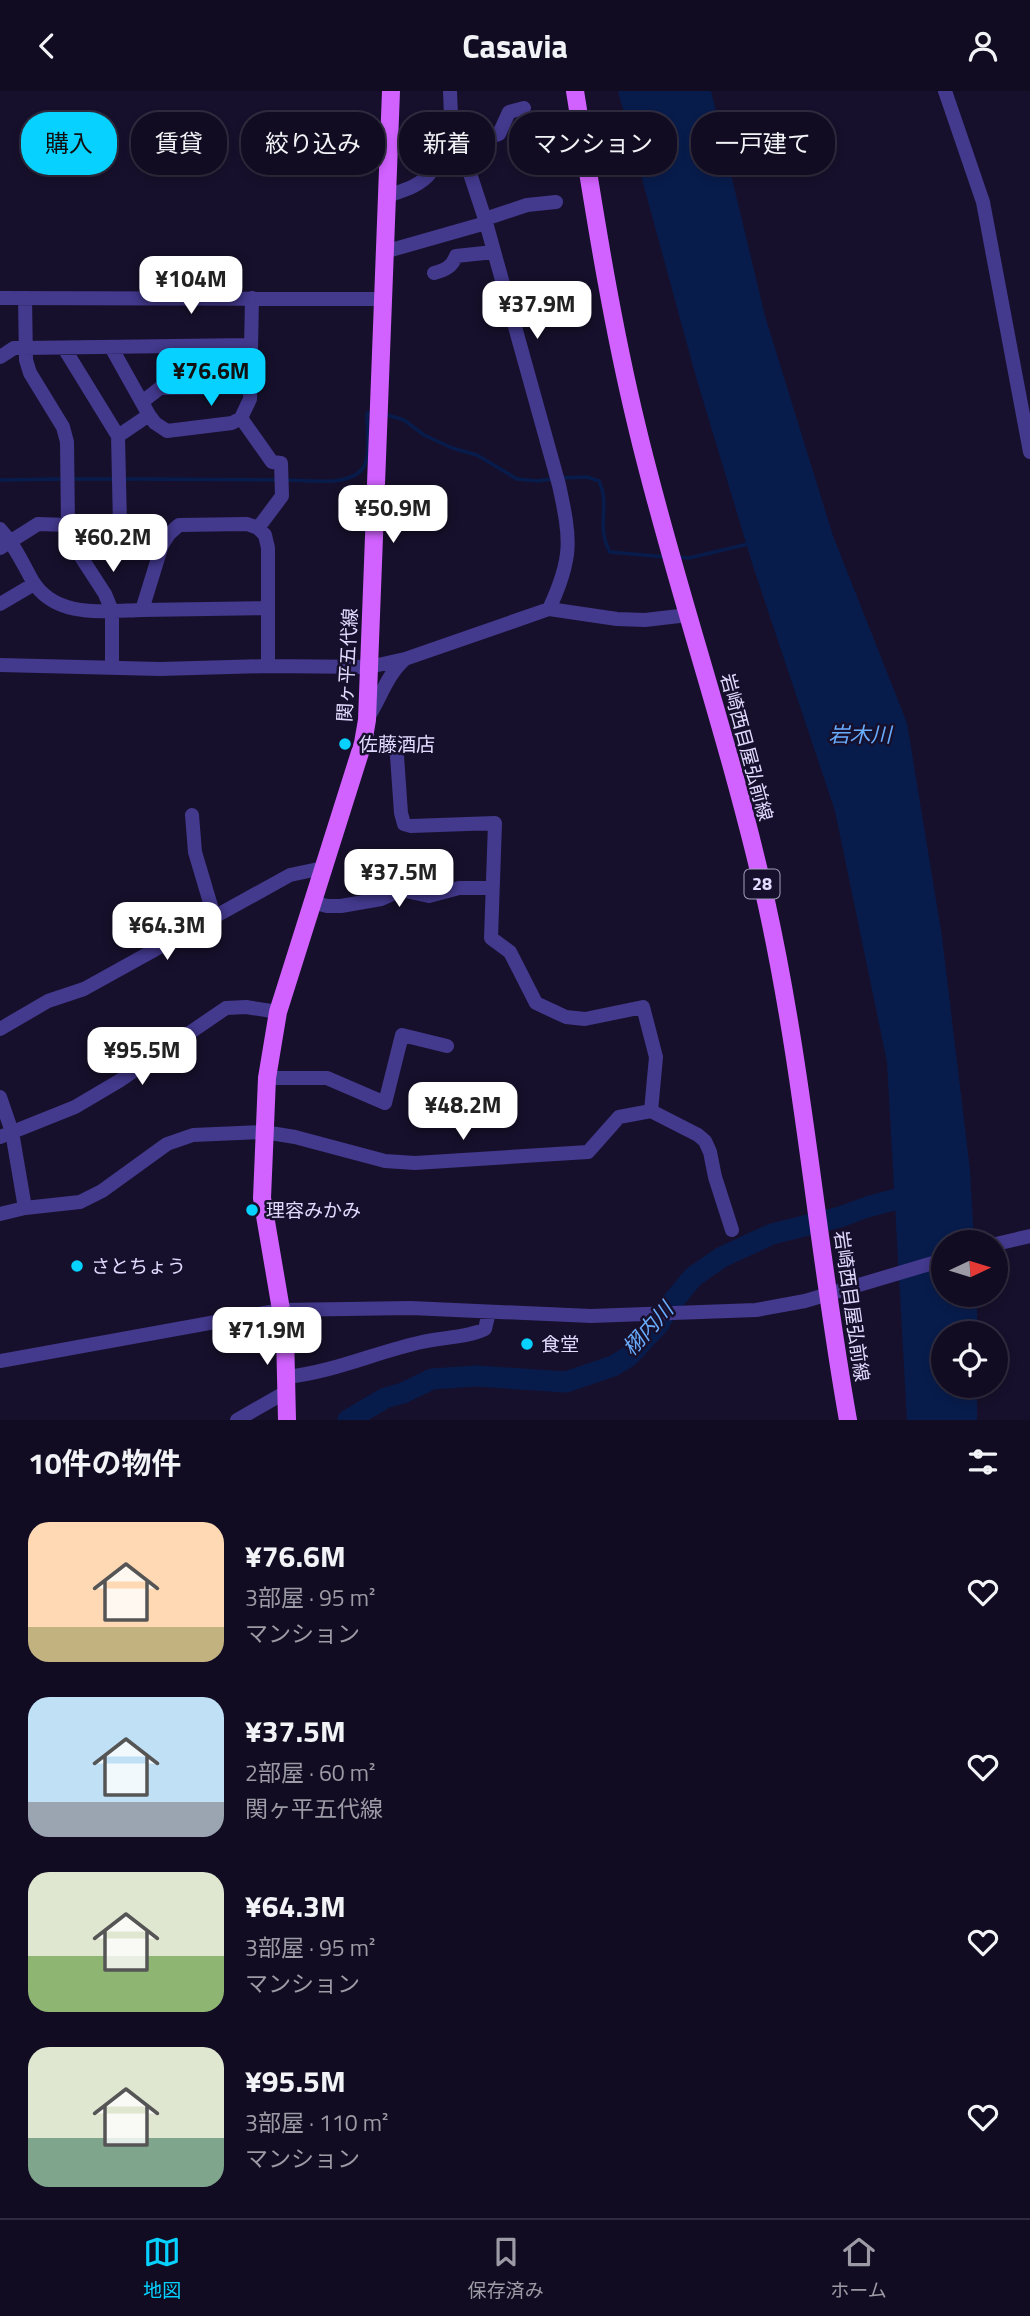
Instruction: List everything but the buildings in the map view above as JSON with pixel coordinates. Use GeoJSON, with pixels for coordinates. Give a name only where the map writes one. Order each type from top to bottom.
{"type":"FeatureCollection","features":[{"type":"Feature","properties":{"kind":"main road","name":"関ヶ平五代線"},"geometry":{"type":"LineString","coordinates":[[287,1420],[281,1310],[262,1198],[267,1078],[278,1012],[363,743],[367,720],[391,91]]}},
{"type":"Feature","properties":{"kind":"main road","name":"岩崎西目屋弘前線"},"geometry":{"type":"LineString","coordinates":[[575,91],[612,322],[666,539],[724,739],[765,898],[786,1002],[817,1205],[827,1294],[848,1420]]}},
{"type":"Feature","properties":{"kind":"street"},"geometry":{"type":"LineString","coordinates":[[450,91],[451,112]]}},
{"type":"Feature","properties":{"kind":"street"},"geometry":{"type":"LineString","coordinates":[[945,91],[983,202],[1030,452]]}},
{"type":"Feature","properties":{"kind":"street"},"geometry":{"type":"LineString","coordinates":[[495,135],[499,134],[509,113],[524,108]]}},
{"type":"Feature","properties":{"kind":"street"},"geometry":{"type":"LineString","coordinates":[[387,195],[421,182],[428,175]]}},
{"type":"Feature","properties":{"kind":"street"},"geometry":{"type":"LineString","coordinates":[[471,175],[555,469],[569,540],[567,563],[549,609]]}},
{"type":"Feature","properties":{"kind":"street"},"geometry":{"type":"LineString","coordinates":[[384,252],[527,205],[556,202]]}},
{"type":"Feature","properties":{"kind":"street"},"geometry":{"type":"LineString","coordinates":[[434,273],[446,270],[456,255],[494,252]]}},
{"type":"Feature","properties":{"kind":"street"},"geometry":{"type":"LineString","coordinates":[[0,298],[383,299]]}},
{"type":"Feature","properties":{"kind":"street"},"geometry":{"type":"LineString","coordinates":[[25,298],[24,348],[30,373],[63,427],[66,442],[68,525],[72,543],[106,594],[112,611],[112,667]]}},
{"type":"Feature","properties":{"kind":"street"},"geometry":{"type":"LineString","coordinates":[[111,347],[145,409],[155,423],[167,431],[232,423],[241,418],[248,408],[251,387],[249,345],[252,298]]}},
{"type":"Feature","properties":{"kind":"street"},"geometry":{"type":"LineString","coordinates":[[0,357],[14,348],[249,345]]}},
{"type":"Feature","properties":{"kind":"street"},"geometry":{"type":"LineString","coordinates":[[64,348],[118,436],[120,525],[126,531],[162,545]]}},
{"type":"Feature","properties":{"kind":"street"},"geometry":{"type":"LineString","coordinates":[[118,436],[145,409],[160,388],[251,387]]}},
{"type":"Feature","properties":{"kind":"street"},"geometry":{"type":"LineString","coordinates":[[241,418],[272,462],[281,463],[282,496],[258,528]]}},
{"type":"Feature","properties":{"kind":"street"},"geometry":{"type":"LineString","coordinates":[[5,544],[38,524],[68,525]]}},
{"type":"Feature","properties":{"kind":"street"},"geometry":{"type":"LineString","coordinates":[[142,610],[162,545],[179,525],[247,524],[258,528],[265,534],[268,548],[268,666]]}},
{"type":"Feature","properties":{"kind":"street"},"geometry":{"type":"LineString","coordinates":[[0,529],[5,544],[34,583],[49,598],[63,606],[77,610],[112,611],[267,608]]}},
{"type":"Feature","properties":{"kind":"street"},"geometry":{"type":"LineString","coordinates":[[0,604],[34,583]]}},
{"type":"Feature","properties":{"kind":"street"},"geometry":{"type":"LineString","coordinates":[[0,665],[160,669],[369,667],[405,659],[549,609],[617,619],[645,620],[688,615]]}},
{"type":"Feature","properties":{"kind":"street"},"geometry":{"type":"LineString","coordinates":[[367,720],[393,670],[405,659]]}},
{"type":"Feature","properties":{"kind":"street"},"geometry":{"type":"LineString","coordinates":[[363,743],[395,749],[404,824],[495,823],[491,938],[510,952],[536,1003],[566,1017],[585,1019],[643,1007],[656,1057],[651,1111]]}},
{"type":"Feature","properties":{"kind":"street"},"geometry":{"type":"LineString","coordinates":[[192,815],[195,852],[214,916]]}},
{"type":"Feature","properties":{"kind":"street"},"geometry":{"type":"LineString","coordinates":[[0,1029],[48,1001],[84,989],[290,875],[323,868]]}},
{"type":"Feature","properties":{"kind":"street"},"geometry":{"type":"LineString","coordinates":[[312,902],[327,907],[341,906],[381,899],[401,890],[429,897],[459,888],[492,888]]}},
{"type":"Feature","properties":{"kind":"street"},"geometry":{"type":"LineString","coordinates":[[6,1134],[75,1107],[119,1081],[226,1008],[246,1007],[278,1012]]}},
{"type":"Feature","properties":{"kind":"street"},"geometry":{"type":"LineString","coordinates":[[267,1078],[327,1078],[384,1103],[402,1035],[447,1046]]}},
{"type":"Feature","properties":{"kind":"street"},"geometry":{"type":"LineString","coordinates":[[0,1097],[6,1134],[25,1208]]}},
{"type":"Feature","properties":{"kind":"street"},"geometry":{"type":"LineString","coordinates":[[0,1214],[25,1208],[80,1202],[102,1191],[167,1144],[193,1135],[264,1132],[295,1137],[384,1161],[415,1163],[588,1152],[619,1117],[651,1111],[705,1141],[732,1230]]}},
{"type":"Feature","properties":{"kind":"street"},"geometry":{"type":"LineString","coordinates":[[1008,1241],[1030,1236]]}},
{"type":"Feature","properties":{"kind":"street"},"geometry":{"type":"LineString","coordinates":[[0,1361],[281,1310],[356,1307],[539,1315],[644,1315],[768,1308],[805,1301],[931,1263]]}},
{"type":"Feature","properties":{"kind":"street"},"geometry":{"type":"LineString","coordinates":[[237,1420],[286,1384],[421,1342],[474,1334],[485,1329],[489,1312]]}},
{"type":"Feature","properties":{"kind":"water","name":"岩木川"},"geometry":{"type":"Polygon","coordinates":[[[618,91],[711,91],[716,112],[691,112],[691,175],[731,175],[765,316],[833,536],[907,723],[942,937],[970,1170],[973,1230],[931,1230],[931,1307],[977,1307],[977,1321],[931,1321],[931,1398],[977,1398],[977,1420],[907,1420],[887,1062],[835,811],[753,566],[696,377],[641,175],[677,175],[677,112],[624,112],[618,91]]]}},
{"type":"Feature","properties":{"kind":"waterway"},"geometry":{"type":"LineString","coordinates":[[286,480],[334,481],[356,475],[367,457],[367,413],[372,414]]}},
{"type":"Feature","properties":{"kind":"waterway"},"geometry":{"type":"LineString","coordinates":[[384,414],[404,420],[424,435],[452,448],[477,455],[517,479],[552,479]]}},
{"type":"Feature","properties":{"kind":"waterway"},"geometry":{"type":"LineString","coordinates":[[559,478],[587,477],[599,481],[604,499],[604,533],[610,552],[666,557]]}},
{"type":"Feature","properties":{"kind":"waterway"},"geometry":{"type":"LineString","coordinates":[[0,480],[64,479]]}},
{"type":"Feature","properties":{"kind":"waterway"},"geometry":{"type":"LineString","coordinates":[[72,479],[117,479]]}},
{"type":"Feature","properties":{"kind":"waterway"},"geometry":{"type":"LineString","coordinates":[[125,479],[278,480]]}},
{"type":"Feature","properties":{"kind":"waterway"},"geometry":{"type":"LineString","coordinates":[[677,557],[689,558],[748,544]]}},
{"type":"Feature","properties":{"kind":"waterway","name":"栩内川"},"geometry":{"type":"LineString","coordinates":[[348,1420],[385,1398],[403,1393],[432,1379],[476,1376],[566,1382],[613,1366],[628,1357],[658,1325],[693,1277],[722,1257],[772,1234],[840,1217],[867,1207],[908,1196],[922,1201]]}},
{"type":"Feature","properties":{"kind":"place","name":"佐藤酒店"},"geometry":{"type":"Point","coordinates":[345,744]}},
{"type":"Feature","properties":{"kind":"place","name":"理容みかみ"},"geometry":{"type":"Point","coordinates":[252,1210]}},
{"type":"Feature","properties":{"kind":"place","name":"さとちょう"},"geometry":{"type":"Point","coordinates":[77,1266]}},
{"type":"Feature","properties":{"kind":"place","name":"食堂"},"geometry":{"type":"Point","coordinates":[527,1344]}}]}
